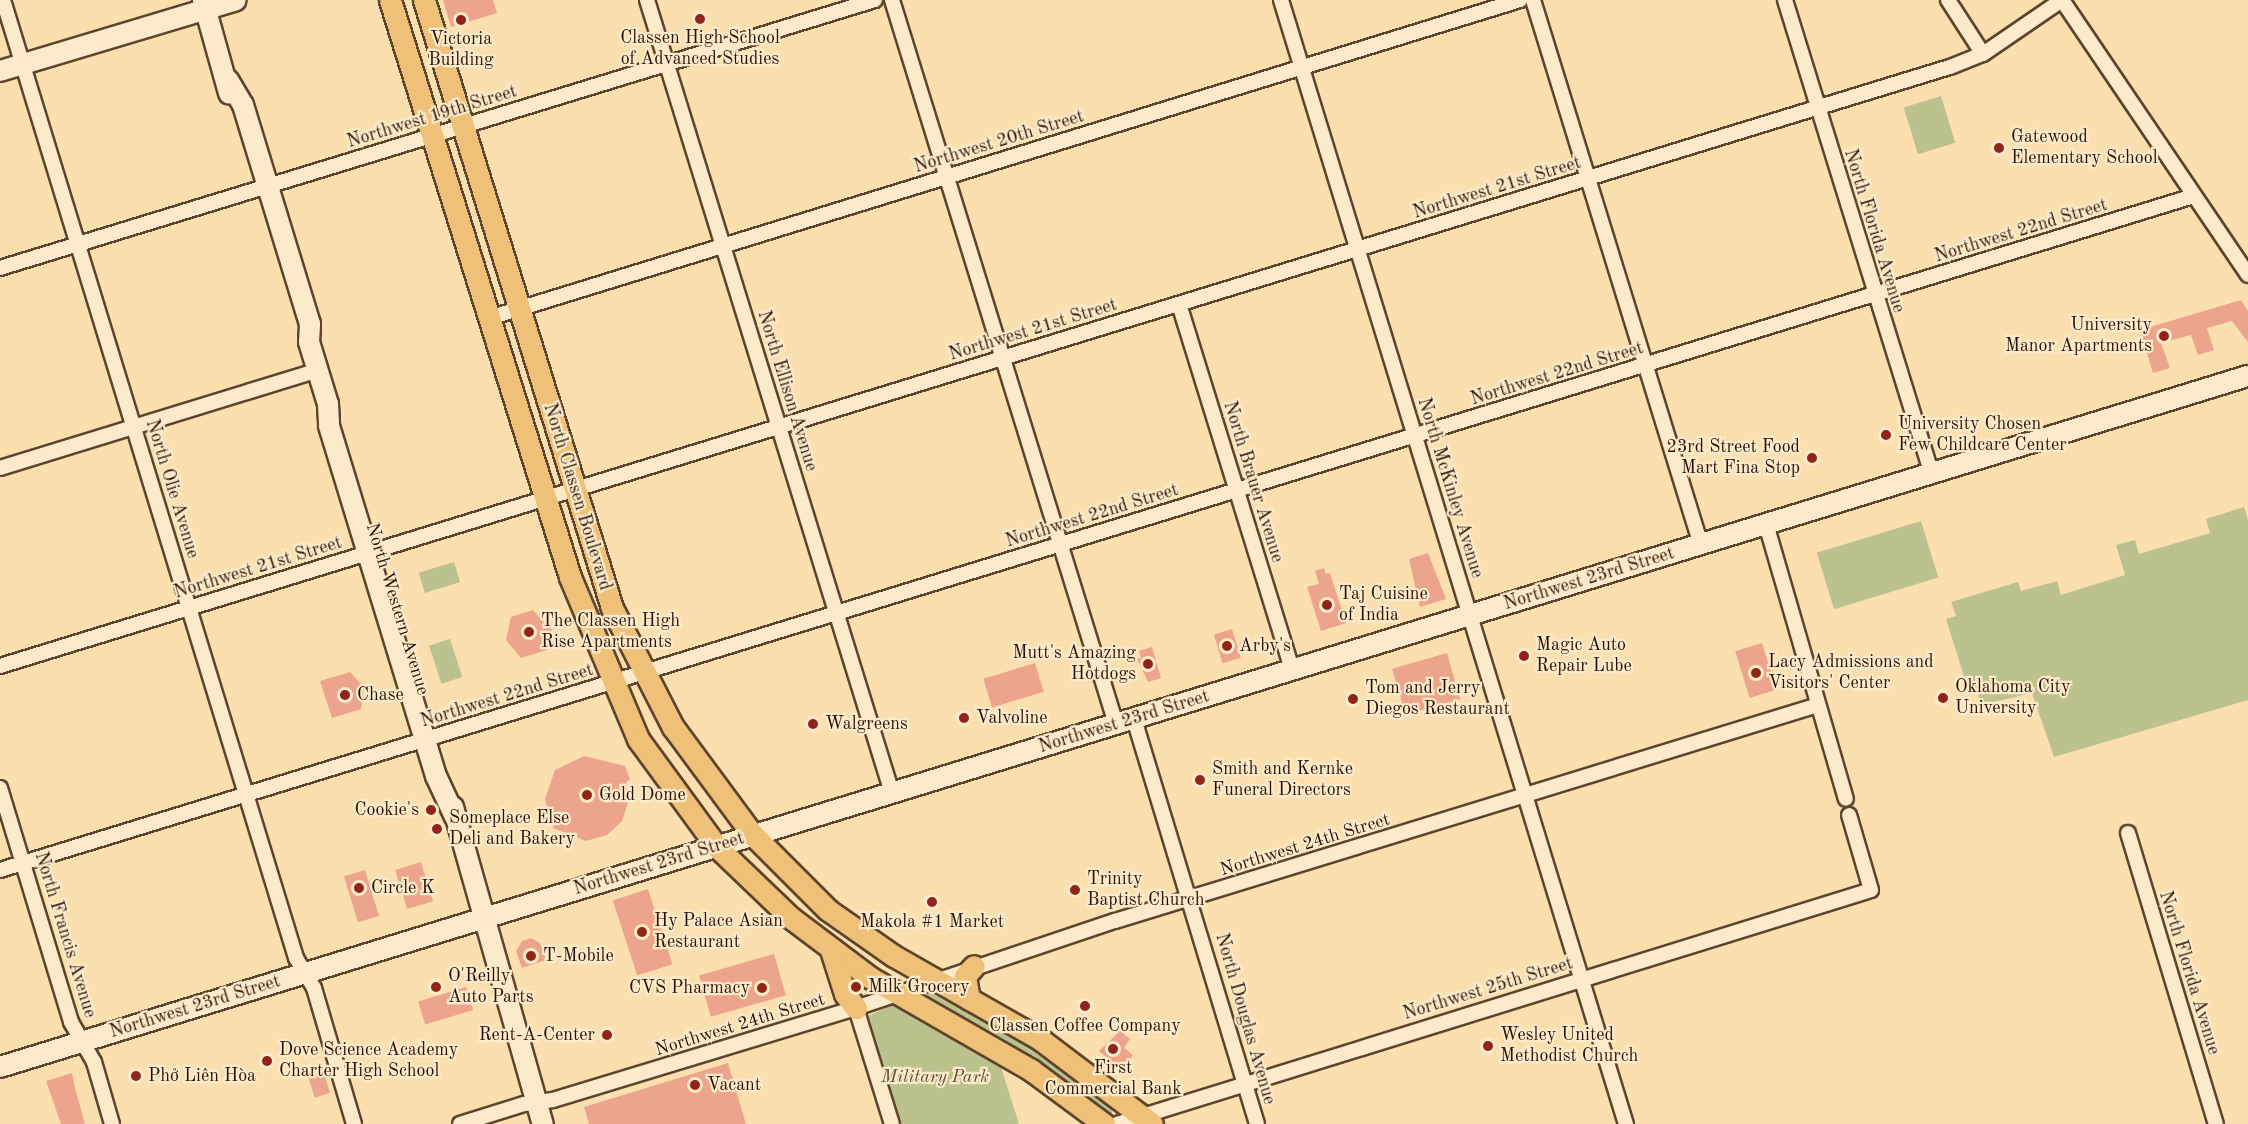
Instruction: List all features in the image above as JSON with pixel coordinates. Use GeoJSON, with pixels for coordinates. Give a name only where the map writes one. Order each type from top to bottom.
{"type":"FeatureCollection","features":[{"type":"Feature","properties":{"kind":"main road"},"geometry":{"type":"LineString","coordinates":[[0,71],[14,58],[188,0]]}},
{"type":"Feature","properties":{"kind":"main road"},"geometry":{"type":"LineString","coordinates":[[14,58],[205,4],[236,0]]}},
{"type":"Feature","properties":{"kind":"main road","name":"North Classen Boulevard"},"geometry":{"type":"LineString","coordinates":[[390,0],[546,499],[611,682],[638,739],[717,847],[831,950],[895,993],[1031,1070],[1104,1124]]}},
{"type":"Feature","properties":{"kind":"main road","name":"North Classen Boulevard"},"geometry":{"type":"LineString","coordinates":[[424,0],[612,608],[642,674],[691,755],[753,835],[828,910],[933,979],[1074,1062],[1147,1120]]}},
{"type":"Feature","properties":{"kind":"main road","name":"North Western Avenue"},"geometry":{"type":"LineString","coordinates":[[205,4],[228,80],[232,110],[262,188],[299,329],[309,342],[328,404],[329,426],[374,552],[455,817],[543,1124]]}},
{"type":"Feature","properties":{"kind":"main road","name":"Northwest 23rd Street"},"geometry":{"type":"LineString","coordinates":[[0,1067],[2248,376]]}},
{"type":"Feature","properties":{"kind":"main road"},"geometry":{"type":"LineString","coordinates":[[831,950],[845,994],[856,1008]]}},
{"type":"Feature","properties":{"kind":"main road"},"geometry":{"type":"LineString","coordinates":[[969,999],[965,976],[974,966]]}},
{"type":"Feature","properties":{"kind":"street","name":"North Olie Avenue"},"geometry":{"type":"LineString","coordinates":[[3,0],[14,58],[77,245],[296,958],[314,988],[354,1124]]}},
{"type":"Feature","properties":{"kind":"street","name":"North Ellison Avenue"},"geometry":{"type":"LineString","coordinates":[[646,0],[892,793]]}},
{"type":"Feature","properties":{"kind":"street","name":"Northwest 19th Street"},"geometry":{"type":"LineString","coordinates":[[0,268],[875,0]]}},
{"type":"Feature","properties":{"kind":"street","name":"North Douglas Avenue"},"geometry":{"type":"LineString","coordinates":[[892,0],[1060,545],[1190,899],[1257,1124]]}},
{"type":"Feature","properties":{"kind":"street","name":"North McKinley Avenue"},"geometry":{"type":"LineString","coordinates":[[1281,0],[1626,1124]]}},
{"type":"Feature","properties":{"kind":"street","name":"Northwest 20th Street"},"geometry":{"type":"LineString","coordinates":[[489,318],[1520,0]]}},
{"type":"Feature","properties":{"kind":"street"},"geometry":{"type":"LineString","coordinates":[[1533,0],[1701,545]]}},
{"type":"Feature","properties":{"kind":"street","name":"North Florida Avenue"},"geometry":{"type":"LineString","coordinates":[[1785,0],[1931,473]]}},
{"type":"Feature","properties":{"kind":"street"},"geometry":{"type":"LineString","coordinates":[[1948,0],[1983,54]]}},
{"type":"Feature","properties":{"kind":"street"},"geometry":{"type":"LineString","coordinates":[[2062,0],[2248,275]]}},
{"type":"Feature","properties":{"kind":"street","name":"Northwest 21st Street"},"geometry":{"type":"LineString","coordinates":[[0,666],[1818,108],[1983,54],[2062,0]]}},
{"type":"Feature","properties":{"kind":"street","name":"Northwest 22nd Street"},"geometry":{"type":"LineString","coordinates":[[0,870],[2194,196]]}},
{"type":"Feature","properties":{"kind":"street","name":"North Brauer Avenue"},"geometry":{"type":"LineString","coordinates":[[1179,304],[1292,670]]}},
{"type":"Feature","properties":{"kind":"street"},"geometry":{"type":"LineString","coordinates":[[0,468],[318,370]]}},
{"type":"Feature","properties":{"kind":"street"},"geometry":{"type":"LineString","coordinates":[[1766,524],[1846,799]]}},
{"type":"Feature","properties":{"kind":"street","name":"Northwest 24th Street"},"geometry":{"type":"LineString","coordinates":[[460,1124],[856,1008],[974,966],[1818,705]]}},
{"type":"Feature","properties":{"kind":"street","name":"North Francis Avenue"},"geometry":{"type":"LineString","coordinates":[[0,788],[81,1042],[94,1062],[112,1124]]}},
{"type":"Feature","properties":{"kind":"street","name":"Northwest 25th Street"},"geometry":{"type":"LineString","coordinates":[[1117,1124],[1147,1120],[1245,1082],[1871,890],[1849,815]]}},
{"type":"Feature","properties":{"kind":"street","name":"North Florida Avenue"},"geometry":{"type":"LineString","coordinates":[[2128,832],[2216,1124]]}},
{"type":"Feature","properties":{"kind":"street"},"geometry":{"type":"LineString","coordinates":[[856,1008],[892,1124]]}},
{"type":"Feature","properties":{"kind":"green space"},"geometry":{"type":"Polygon","coordinates":[[[1941,96],[1955,143],[1918,154],[1904,107],[1941,96]]]}},
{"type":"Feature","properties":{"kind":"green space"},"geometry":{"type":"Polygon","coordinates":[[[2244,507],[2248,520],[2248,700],[2054,757],[2032,693],[1981,705],[1977,690],[1969,692],[1946,619],[1956,616],[1951,602],[2018,582],[2021,591],[2057,581],[2061,595],[2125,575],[2116,545],[2135,540],[2139,554],[2210,533],[2206,519],[2244,507]]]}},
{"type":"Feature","properties":{"kind":"green space"},"geometry":{"type":"Polygon","coordinates":[[[1921,521],[1938,577],[1834,609],[1817,553],[1921,521]]]}},
{"type":"Feature","properties":{"kind":"green space"},"geometry":{"type":"Polygon","coordinates":[[[454,562],[460,582],[425,593],[419,573],[454,562]]]}},
{"type":"Feature","properties":{"kind":"green space"},"geometry":{"type":"Polygon","coordinates":[[[450,639],[462,677],[441,684],[429,646],[450,639]]]}},
{"type":"Feature","properties":{"kind":"green space"},"geometry":{"type":"Polygon","coordinates":[[[920,988],[1021,1036],[1112,1107],[1112,1115],[1012,1047],[922,999],[920,988]]]}},
{"type":"Feature","properties":{"kind":"green space","name":"Military Park"},"geometry":{"type":"Polygon","coordinates":[[[895,1004],[1000,1064],[1019,1124],[899,1124],[868,1016],[895,1004]]]}},
{"type":"Feature","properties":{"kind":"building","name":"Victoria Building"},"geometry":{"type":"Polygon","coordinates":[[[443,0],[493,0],[497,13],[451,27],[443,0]]]}},
{"type":"Feature","properties":{"kind":"building","name":"University Manor Apartments"},"geometry":{"type":"Polygon","coordinates":[[[2241,300],[2248,311],[2248,342],[2232,321],[2207,328],[2214,350],[2198,355],[2191,335],[2161,343],[2170,368],[2153,373],[2140,330],[2241,300]]]}},
{"type":"Feature","properties":{"kind":"building"},"geometry":{"type":"Polygon","coordinates":[[[1428,553],[1446,599],[1420,607],[1409,559],[1428,553]]]}},
{"type":"Feature","properties":{"kind":"building","name":"Taj Cuisine of India"},"geometry":{"type":"Polygon","coordinates":[[[1324,568],[1326,574],[1330,573],[1346,623],[1321,631],[1307,587],[1319,584],[1315,571],[1324,568]]]}},
{"type":"Feature","properties":{"kind":"building","name":"The Classen High Rise Apartments"},"geometry":{"type":"Polygon","coordinates":[[[533,610],[546,625],[553,622],[547,650],[521,658],[506,640],[511,617],[533,610]]]}},
{"type":"Feature","properties":{"kind":"building","name":"Arby's"},"geometry":{"type":"Polygon","coordinates":[[[1232,629],[1241,658],[1223,663],[1214,635],[1232,629]]]}},
{"type":"Feature","properties":{"kind":"building","name":"Lacy Admissions and Visitors' Center"},"geometry":{"type":"Polygon","coordinates":[[[1762,643],[1776,690],[1750,698],[1735,651],[1762,643]]]}},
{"type":"Feature","properties":{"kind":"building","name":"Mutt's Amazing Hotdogs"},"geometry":{"type":"Polygon","coordinates":[[[1152,647],[1161,678],[1148,682],[1137,659],[1141,658],[1139,651],[1152,647]]]}},
{"type":"Feature","properties":{"kind":"building"},"geometry":{"type":"Polygon","coordinates":[[[1447,653],[1460,699],[1405,715],[1392,669],[1447,653]]]}},
{"type":"Feature","properties":{"kind":"building"},"geometry":{"type":"Polygon","coordinates":[[[1035,663],[1044,692],[992,707],[983,679],[1035,663]]]}},
{"type":"Feature","properties":{"kind":"building","name":"Chase"},"geometry":{"type":"Polygon","coordinates":[[[350,672],[364,687],[361,709],[332,718],[320,681],[350,672]]]}},
{"type":"Feature","properties":{"kind":"building","name":"Gold Dome"},"geometry":{"type":"Polygon","coordinates":[[[584,756],[625,766],[630,780],[626,782],[629,799],[622,821],[607,835],[586,841],[553,828],[545,799],[555,770],[584,756]]]}},
{"type":"Feature","properties":{"kind":"building"},"geometry":{"type":"Polygon","coordinates":[[[421,862],[433,901],[407,909],[395,870],[421,862]]]}},
{"type":"Feature","properties":{"kind":"building","name":"Circle K"},"geometry":{"type":"Polygon","coordinates":[[[365,870],[379,916],[358,922],[344,876],[365,870]]]}},
{"type":"Feature","properties":{"kind":"building","name":"Hy Palace Asian Restaurant"},"geometry":{"type":"Polygon","coordinates":[[[648,889],[672,964],[637,976],[613,900],[648,889]]]}},
{"type":"Feature","properties":{"kind":"building","name":"T-Mobile"},"geometry":{"type":"Polygon","coordinates":[[[531,938],[540,943],[546,960],[522,968],[516,951],[522,941],[531,938]]]}},
{"type":"Feature","properties":{"kind":"building","name":"CVS Pharmacy"},"geometry":{"type":"Polygon","coordinates":[[[774,954],[786,995],[711,1017],[699,975],[774,954]]]}},
{"type":"Feature","properties":{"kind":"building","name":"O'Reilly Auto Parts"},"geometry":{"type":"Polygon","coordinates":[[[466,987],[473,1010],[425,1025],[418,1002],[466,987]]]}},
{"type":"Feature","properties":{"kind":"building","name":"First Commercial Bank"},"geometry":{"type":"Polygon","coordinates":[[[1120,1031],[1130,1039],[1124,1048],[1133,1055],[1122,1071],[1099,1051],[1120,1031]]]}},
{"type":"Feature","properties":{"kind":"building","name":"Vacant"},"geometry":{"type":"Polygon","coordinates":[[[728,1063],[746,1124],[589,1124],[584,1107],[728,1063]]]}},
{"type":"Feature","properties":{"kind":"building"},"geometry":{"type":"Polygon","coordinates":[[[323,1071],[330,1093],[315,1098],[308,1076],[323,1071]]]}},
{"type":"Feature","properties":{"kind":"building"},"geometry":{"type":"Polygon","coordinates":[[[72,1073],[85,1124],[61,1124],[46,1081],[72,1073]]]}},
{"type":"Feature","properties":{"kind":"place","name":"Classen High School of Advanced Studies"},"geometry":{"type":"Point","coordinates":[700,19]}},
{"type":"Feature","properties":{"kind":"place","name":"Victoria Building"},"geometry":{"type":"Point","coordinates":[461,20]}},
{"type":"Feature","properties":{"kind":"place","name":"Gatewood Elementary School"},"geometry":{"type":"Point","coordinates":[1999,148]}},
{"type":"Feature","properties":{"kind":"place","name":"University Manor Apartments"},"geometry":{"type":"Point","coordinates":[2164,336]}},
{"type":"Feature","properties":{"kind":"place","name":"University Chosen Few Childcare Center"},"geometry":{"type":"Point","coordinates":[1886,435]}},
{"type":"Feature","properties":{"kind":"place","name":"23rd Street Food Mart Fina Stop"},"geometry":{"type":"Point","coordinates":[1812,458]}},
{"type":"Feature","properties":{"kind":"place","name":"Taj Cuisine of India"},"geometry":{"type":"Point","coordinates":[1327,605]}},
{"type":"Feature","properties":{"kind":"place","name":"The Classen High Rise Apartments"},"geometry":{"type":"Point","coordinates":[529,632]}},
{"type":"Feature","properties":{"kind":"place","name":"Arby's"},"geometry":{"type":"Point","coordinates":[1227,646]}},
{"type":"Feature","properties":{"kind":"place","name":"Magic Auto Repair Lube"},"geometry":{"type":"Point","coordinates":[1524,656]}},
{"type":"Feature","properties":{"kind":"place","name":"Mutt's Amazing Hotdogs"},"geometry":{"type":"Point","coordinates":[1148,664]}},
{"type":"Feature","properties":{"kind":"place","name":"Lacy Admissions and Visitors' Center"},"geometry":{"type":"Point","coordinates":[1756,673]}},
{"type":"Feature","properties":{"kind":"place","name":"Chase"},"geometry":{"type":"Point","coordinates":[345,695]}},
{"type":"Feature","properties":{"kind":"place","name":"Oklahoma City University"},"geometry":{"type":"Point","coordinates":[1943,698]}},
{"type":"Feature","properties":{"kind":"place","name":"Tom and Jerry Diegos Restaurant"},"geometry":{"type":"Point","coordinates":[1353,699]}},
{"type":"Feature","properties":{"kind":"place","name":"Valvoline"},"geometry":{"type":"Point","coordinates":[964,718]}},
{"type":"Feature","properties":{"kind":"place","name":"Walgreens"},"geometry":{"type":"Point","coordinates":[813,724]}},
{"type":"Feature","properties":{"kind":"place","name":"Smith and Kernke Funeral Directors"},"geometry":{"type":"Point","coordinates":[1200,780]}},
{"type":"Feature","properties":{"kind":"place","name":"Gold Dome"},"geometry":{"type":"Point","coordinates":[587,795]}},
{"type":"Feature","properties":{"kind":"place","name":"Cookie's"},"geometry":{"type":"Point","coordinates":[431,810]}},
{"type":"Feature","properties":{"kind":"place","name":"Someplace Else Deli and Bakery"},"geometry":{"type":"Point","coordinates":[437,829]}},
{"type":"Feature","properties":{"kind":"place","name":"Circle K"},"geometry":{"type":"Point","coordinates":[359,888]}},
{"type":"Feature","properties":{"kind":"place","name":"Trinity Baptist Church"},"geometry":{"type":"Point","coordinates":[1075,890]}},
{"type":"Feature","properties":{"kind":"place","name":"Makola #1 Market"},"geometry":{"type":"Point","coordinates":[932,902]}},
{"type":"Feature","properties":{"kind":"place","name":"Hy Palace Asian Restaurant"},"geometry":{"type":"Point","coordinates":[642,932]}},
{"type":"Feature","properties":{"kind":"place","name":"T-Mobile"},"geometry":{"type":"Point","coordinates":[531,956]}},
{"type":"Feature","properties":{"kind":"place","name":"O'Reilly Auto Parts"},"geometry":{"type":"Point","coordinates":[436,987]}},
{"type":"Feature","properties":{"kind":"place","name":"Milk Grocery"},"geometry":{"type":"Point","coordinates":[856,987]}},
{"type":"Feature","properties":{"kind":"place","name":"CVS Pharmacy"},"geometry":{"type":"Point","coordinates":[762,988]}},
{"type":"Feature","properties":{"kind":"place","name":"Classen Coffee Company"},"geometry":{"type":"Point","coordinates":[1085,1006]}},
{"type":"Feature","properties":{"kind":"place","name":"Rent-A-Center"},"geometry":{"type":"Point","coordinates":[607,1035]}},
{"type":"Feature","properties":{"kind":"place","name":"Wesley United Methodist Church"},"geometry":{"type":"Point","coordinates":[1488,1046]}},
{"type":"Feature","properties":{"kind":"place","name":"First Commercial Bank"},"geometry":{"type":"Point","coordinates":[1113,1049]}},
{"type":"Feature","properties":{"kind":"place","name":"Dove Science Academy Charter High School"},"geometry":{"type":"Point","coordinates":[267,1061]}},
{"type":"Feature","properties":{"kind":"place","name":"Phở Liên Hòa"},"geometry":{"type":"Point","coordinates":[136,1076]}},
{"type":"Feature","properties":{"kind":"place","name":"Vacant"},"geometry":{"type":"Point","coordinates":[695,1085]}}]}
